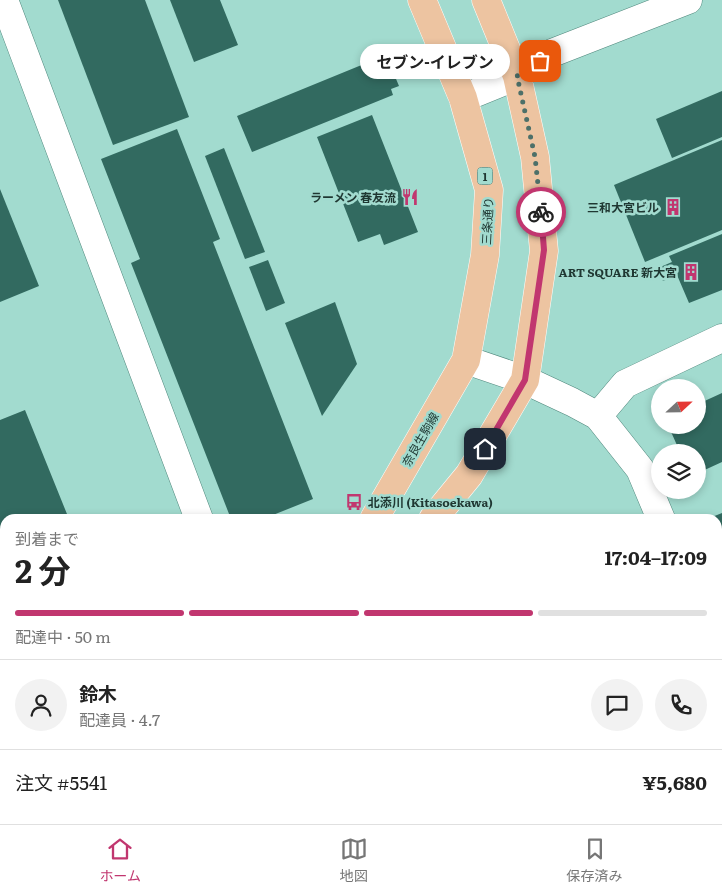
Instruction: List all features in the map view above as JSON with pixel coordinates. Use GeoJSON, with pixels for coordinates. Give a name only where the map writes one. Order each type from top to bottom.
{"type":"FeatureCollection","features":[{"type":"Feature","properties":{"kind":"main road","name":"三条通り"},"geometry":{"type":"LineString","coordinates":[[422,0],[463,98],[489,190],[485,255],[466,360]]}},
{"type":"Feature","properties":{"kind":"main road"},"geometry":{"type":"LineString","coordinates":[[437,514],[470,475],[525,380],[544,250],[535,157],[517,76],[486,0]]}},
{"type":"Feature","properties":{"kind":"main road","name":"奈良生駒線"},"geometry":{"type":"LineString","coordinates":[[377,514],[466,360]]}},
{"type":"Feature","properties":{"kind":"street"},"geometry":{"type":"LineString","coordinates":[[4,0],[198,514]]}},
{"type":"Feature","properties":{"kind":"street"},"geometry":{"type":"LineString","coordinates":[[463,98],[517,76],[552,53],[688,0]]}},
{"type":"Feature","properties":{"kind":"street"},"geometry":{"type":"LineString","coordinates":[[598,416],[625,384],[722,338]]}},
{"type":"Feature","properties":{"kind":"street"},"geometry":{"type":"LineString","coordinates":[[466,360],[525,380],[598,416],[640,469],[659,514]]}},
{"type":"Feature","properties":{"kind":"building"},"geometry":{"type":"Polygon","coordinates":[[[58,0],[145,0],[189,117],[113,145],[58,0]]]}},
{"type":"Feature","properties":{"kind":"building"},"geometry":{"type":"Polygon","coordinates":[[[170,0],[220,0],[238,45],[194,62],[170,0]]]}},
{"type":"Feature","properties":{"kind":"building"},"geometry":{"type":"Polygon","coordinates":[[[386,55],[399,86],[391,89],[393,95],[252,152],[237,116],[386,55]]]}},
{"type":"Feature","properties":{"kind":"building"},"geometry":{"type":"Polygon","coordinates":[[[722,91],[722,137],[672,158],[656,119],[722,91]]]}},
{"type":"Feature","properties":{"kind":"building"},"geometry":{"type":"Polygon","coordinates":[[[372,115],[418,232],[384,245],[380,234],[358,242],[317,137],[372,115]]]}},
{"type":"Feature","properties":{"kind":"building"},"geometry":{"type":"Polygon","coordinates":[[[177,129],[220,239],[213,242],[313,499],[276,514],[229,514],[131,263],[140,259],[101,159],[177,129]]]}},
{"type":"Feature","properties":{"kind":"building","name":"三和大宮ビル"},"geometry":{"type":"Polygon","coordinates":[[[722,140],[722,230],[645,262],[614,185],[722,140]]]}},
{"type":"Feature","properties":{"kind":"building"},"geometry":{"type":"Polygon","coordinates":[[[224,148],[265,252],[245,259],[205,156],[224,148]]]}},
{"type":"Feature","properties":{"kind":"building"},"geometry":{"type":"Polygon","coordinates":[[[0,189],[39,286],[0,302],[0,189]]]}},
{"type":"Feature","properties":{"kind":"building","name":"ART SQUARE 新大宮"},"geometry":{"type":"Polygon","coordinates":[[[722,234],[722,290],[689,303],[677,275],[663,281],[658,268],[672,262],[669,256],[722,234]]]}},
{"type":"Feature","properties":{"kind":"building"},"geometry":{"type":"Polygon","coordinates":[[[268,260],[285,303],[266,311],[249,267],[268,260]]]}},
{"type":"Feature","properties":{"kind":"building"},"geometry":{"type":"Polygon","coordinates":[[[335,302],[357,364],[322,416],[285,323],[335,302]]]}},
{"type":"Feature","properties":{"kind":"building"},"geometry":{"type":"Polygon","coordinates":[[[722,393],[722,462],[706,469],[706,444],[676,444],[672,434],[706,434],[706,400],[722,393]]]}},
{"type":"Feature","properties":{"kind":"building"},"geometry":{"type":"Polygon","coordinates":[[[25,410],[67,514],[0,514],[0,420],[25,410]]]}},
{"type":"Feature","properties":{"kind":"way so far"},"geometry":{"type":"LineString","coordinates":[[540,61],[517,76],[535,157],[541,212]]}},
{"type":"Feature","properties":{"kind":"place","name":"セブン-イレブン"},"geometry":{"type":"Point","coordinates":[540,61]}},
{"type":"Feature","properties":{"kind":"place","name":"ラーメン 春友流"},"geometry":{"type":"Point","coordinates":[410,197]}},
{"type":"Feature","properties":{"kind":"place","name":"三和大宮ビル"},"geometry":{"type":"Point","coordinates":[673,207]}},
{"type":"Feature","properties":{"kind":"place","name":"ART SQUARE 新大宮"},"geometry":{"type":"Point","coordinates":[691,272]}},
{"type":"Feature","properties":{"kind":"place","name":"北添川 (Kitasoekawa)"},"geometry":{"type":"Point","coordinates":[354,502]}},
{"type":"Feature","properties":{"kind":"route"},"geometry":{"type":"LineString","coordinates":[[485,449],[525,380],[544,250],[541,212]]}}]}
